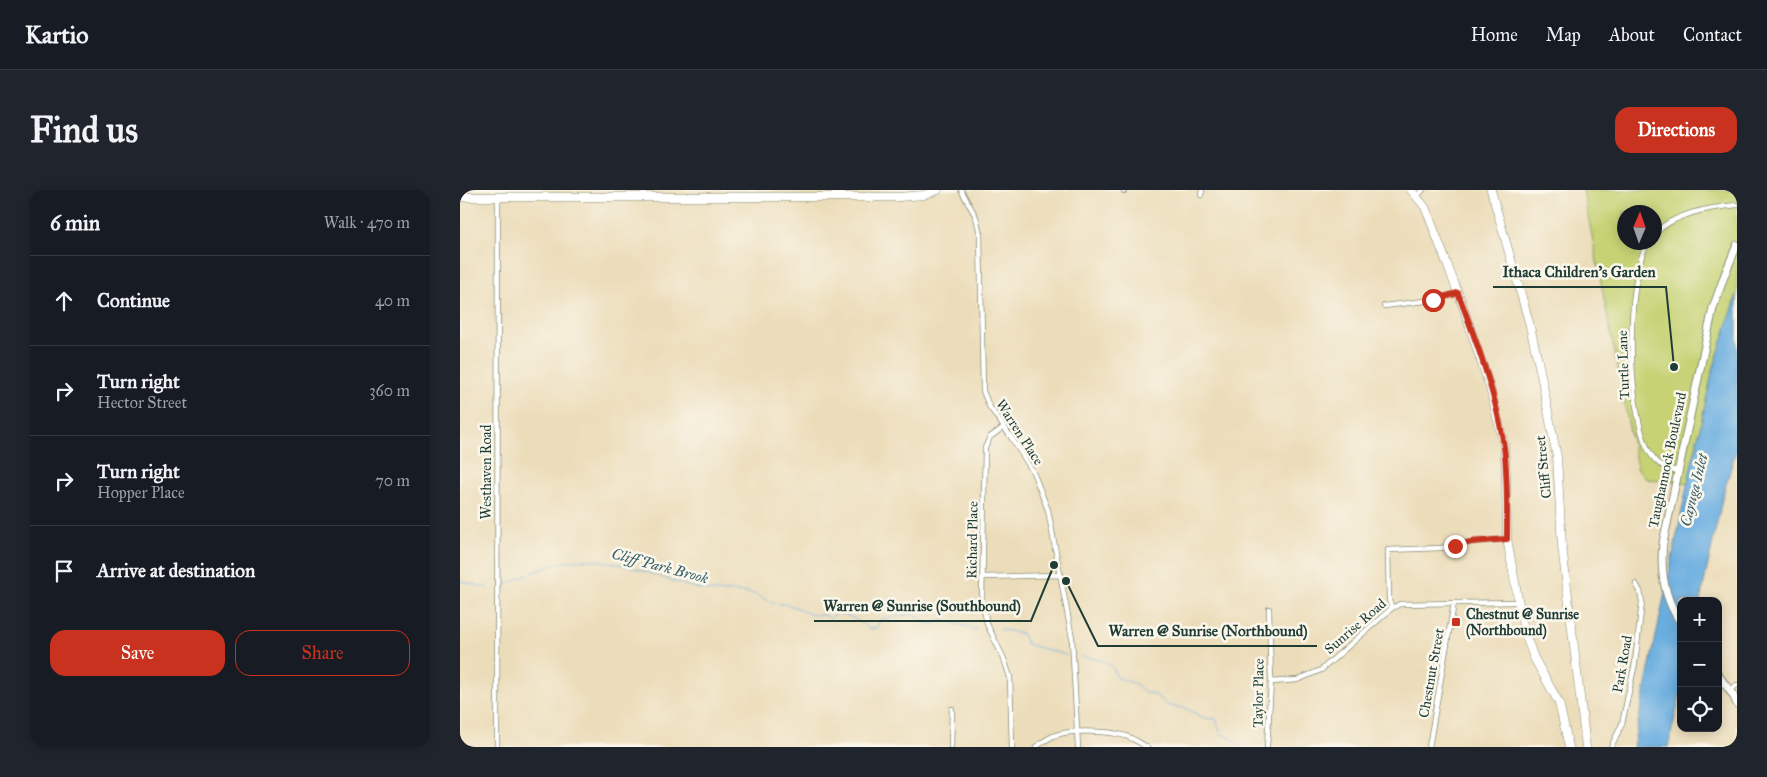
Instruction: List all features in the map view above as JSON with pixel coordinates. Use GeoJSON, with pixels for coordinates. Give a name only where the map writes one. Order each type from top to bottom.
{"type":"FeatureCollection","features":[{"type":"Feature","properties":{"kind":"main road"},"geometry":{"type":"LineString","coordinates":[[460,197],[714,194],[898,197],[924,195],[938,190]]}},
{"type":"Feature","properties":{"kind":"main road"},"geometry":{"type":"LineString","coordinates":[[1411,190],[1425,207],[1432,222],[1490,388],[1503,440],[1506,474],[1507,539],[1518,602],[1529,647],[1559,703],[1569,747]]}},
{"type":"Feature","properties":{"kind":"main road","name":"Cliff Street"},"geometry":{"type":"LineString","coordinates":[[1491,190],[1529,322],[1555,447],[1562,546],[1586,747]]}},
{"type":"Feature","properties":{"kind":"main road","name":"Taughannock Boulevard"},"geometry":{"type":"LineString","coordinates":[[1677,615],[1668,598],[1662,569],[1662,543],[1713,308],[1737,245]]}},
{"type":"Feature","properties":{"kind":"main road"},"geometry":{"type":"LineString","coordinates":[[1722,680],[1737,704]]}},
{"type":"Feature","properties":{"kind":"street","name":"Warren Place"},"geometry":{"type":"LineString","coordinates":[[961,190],[976,217],[980,234],[982,386],[989,406],[1024,457],[1042,493],[1052,526],[1074,657],[1078,747]]}},
{"type":"Feature","properties":{"kind":"street"},"geometry":{"type":"LineString","coordinates":[[1417,196],[1423,190]]}},
{"type":"Feature","properties":{"kind":"street","name":"Westhaven Road"},"geometry":{"type":"LineString","coordinates":[[497,747],[498,197]]}},
{"type":"Feature","properties":{"kind":"street"},"geometry":{"type":"LineString","coordinates":[[1662,227],[1680,217],[1737,205]]}},
{"type":"Feature","properties":{"kind":"street","name":"Turtle Lane"},"geometry":{"type":"LineString","coordinates":[[1644,250],[1641,258],[1635,292],[1633,327],[1634,394],[1639,423],[1648,449],[1660,464],[1677,471]]}},
{"type":"Feature","properties":{"kind":"street"},"geometry":{"type":"LineString","coordinates":[[1384,306],[1433,300],[1458,293]]}},
{"type":"Feature","properties":{"kind":"street","name":"Richard Place"},"geometry":{"type":"LineString","coordinates":[[1004,427],[990,437],[985,448],[982,599],[985,619],[1010,677],[1012,747]]}},
{"type":"Feature","properties":{"kind":"street"},"geometry":{"type":"LineString","coordinates":[[1392,608],[1389,600],[1388,550],[1441,548],[1471,542],[1507,539]]}},
{"type":"Feature","properties":{"kind":"street"},"geometry":{"type":"LineString","coordinates":[[983,577],[1061,575]]}},
{"type":"Feature","properties":{"kind":"street","name":"Park Road"},"geometry":{"type":"LineString","coordinates":[[1611,747],[1622,724],[1635,663],[1642,602],[1640,591],[1636,584]]}},
{"type":"Feature","properties":{"kind":"street","name":"Sunrise Road"},"geometry":{"type":"LineString","coordinates":[[1271,682],[1297,680],[1321,670],[1392,608],[1400,604],[1518,602]]}},
{"type":"Feature","properties":{"kind":"street","name":"Chestnut Street"},"geometry":{"type":"LineString","coordinates":[[1429,747],[1454,604]]}},
{"type":"Feature","properties":{"kind":"street","name":"Taylor Place"},"geometry":{"type":"LineString","coordinates":[[1267,747],[1271,682],[1269,609]]}},
{"type":"Feature","properties":{"kind":"street"},"geometry":{"type":"LineString","coordinates":[[1729,690],[1737,684]]}},
{"type":"Feature","properties":{"kind":"street"},"geometry":{"type":"LineString","coordinates":[[951,747],[952,709]]}},
{"type":"Feature","properties":{"kind":"street"},"geometry":{"type":"LineString","coordinates":[[1036,747],[1053,736],[1077,732],[1118,734],[1132,738],[1147,747]]}},
{"type":"Feature","properties":{"kind":"green space"},"geometry":{"type":"Polygon","coordinates":[[[1583,190],[1737,190],[1737,295],[1712,373],[1688,483],[1646,479],[1637,468],[1583,190]]]}},
{"type":"Feature","properties":{"kind":"water","name":"Cayuga Inlet"},"geometry":{"type":"Polygon","coordinates":[[[1737,295],[1737,447],[1723,495],[1701,597],[1677,597],[1677,709],[1668,747],[1633,747],[1692,462],[1698,442],[1696,439],[1698,438],[1712,373],[1737,295]]]}},
{"type":"Feature","properties":{"kind":"waterway","name":"Cliff Park Brook"},"geometry":{"type":"LineString","coordinates":[[502,586],[541,569],[562,563],[582,560],[597,561],[627,566],[699,589],[752,594],[773,603],[792,606],[809,614],[823,615],[830,619],[837,614],[849,616],[868,629],[876,628],[881,619],[915,614],[922,621],[930,624],[943,620],[976,630]]}},
{"type":"Feature","properties":{"kind":"waterway","name":"Cliff Park Brook"},"geometry":{"type":"LineString","coordinates":[[460,581],[488,588]]}},
{"type":"Feature","properties":{"kind":"waterway","name":"Cliff Park Brook"},"geometry":{"type":"LineString","coordinates":[[999,629],[1023,634],[1026,644],[1066,655]]}},
{"type":"Feature","properties":{"kind":"waterway","name":"Cliff Park Brook"},"geometry":{"type":"LineString","coordinates":[[1080,657],[1097,659],[1109,664],[1118,678],[1134,683],[1145,692],[1154,694],[1169,706],[1185,708],[1204,718],[1216,719],[1221,734],[1231,738],[1240,747]]}},
{"type":"Feature","properties":{"kind":"place","name":"Ithaca Children's Garden"},"geometry":{"type":"Point","coordinates":[1674,367]}},
{"type":"Feature","properties":{"kind":"place","name":"Warren @ Sunrise (Southbound)"},"geometry":{"type":"Point","coordinates":[1054,565]}},
{"type":"Feature","properties":{"kind":"place","name":"Warren @ Sunrise (Northbound)"},"geometry":{"type":"Point","coordinates":[1066,581]}},
{"type":"Feature","properties":{"kind":"place","name":"Chestnut @ Sunrise (Northbound)"},"geometry":{"type":"Point","coordinates":[1456,622]}},
{"type":"Feature","properties":{"kind":"route"},"geometry":{"type":"LineString","coordinates":[[1433,300],[1458,293],[1498,415],[1506,461],[1507,539],[1484,540],[1455,546]]}}]}
